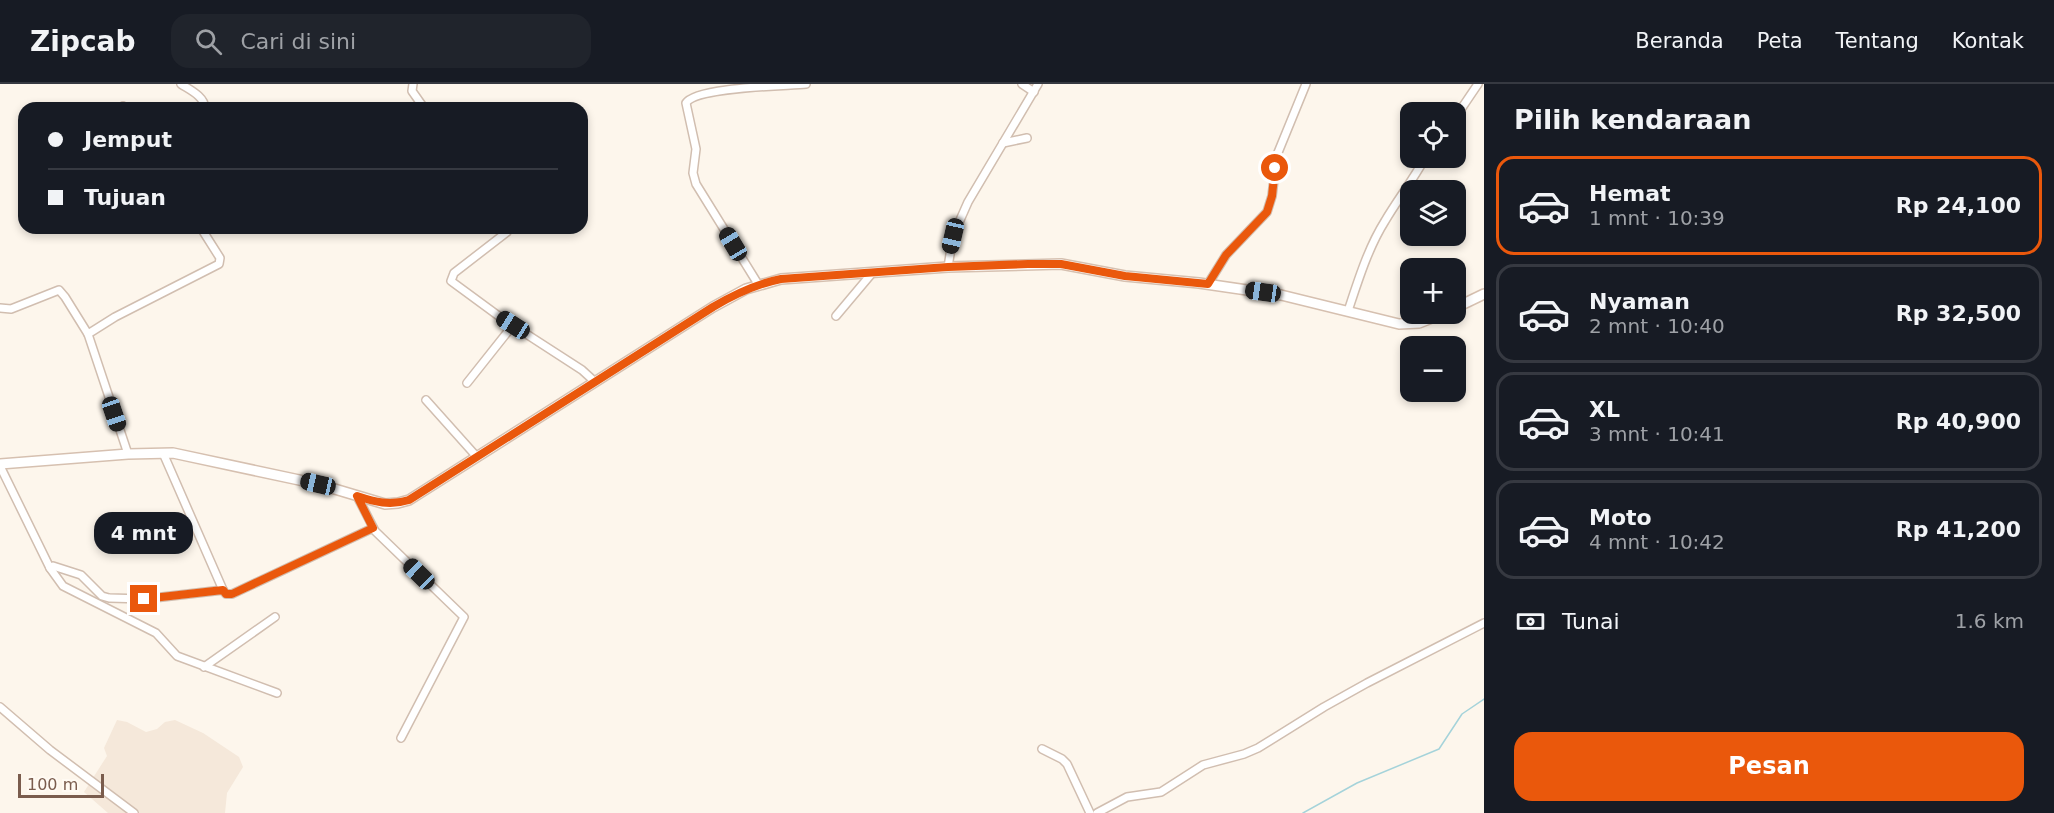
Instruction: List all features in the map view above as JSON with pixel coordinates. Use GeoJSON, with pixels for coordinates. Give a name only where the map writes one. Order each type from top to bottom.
{"type":"FeatureCollection","features":[{"type":"Feature","properties":{"kind":"street"},"geometry":{"type":"LineString","coordinates":[[181,84],[204,102]]}},
{"type":"Feature","properties":{"kind":"street"},"geometry":{"type":"LineString","coordinates":[[412,84],[414,95],[419,102]]}},
{"type":"Feature","properties":{"kind":"street"},"geometry":{"type":"LineString","coordinates":[[758,284],[696,184],[693,173],[696,149],[686,103],[689,98],[696,95],[720,90],[806,84]]}},
{"type":"Feature","properties":{"kind":"street"},"geometry":{"type":"LineString","coordinates":[[1022,84],[1034,92]]}},
{"type":"Feature","properties":{"kind":"street"},"geometry":{"type":"LineString","coordinates":[[948,267],[950,248],[957,224],[1038,84]]}},
{"type":"Feature","properties":{"kind":"street"},"geometry":{"type":"LineString","coordinates":[[1208,284],[1226,255],[1267,212],[1272,196],[1277,154],[1306,84]]}},
{"type":"Feature","properties":{"kind":"street"},"geometry":{"type":"LineString","coordinates":[[1466,102],[1478,84]]}},
{"type":"Feature","properties":{"kind":"street"},"geometry":{"type":"LineString","coordinates":[[1003,143],[1027,138]]}},
{"type":"Feature","properties":{"kind":"street"},"geometry":{"type":"LineString","coordinates":[[1348,312],[1360,275],[1379,232],[1419,168]]}},
{"type":"Feature","properties":{"kind":"street"},"geometry":{"type":"LineString","coordinates":[[88,334],[115,317],[219,264],[220,258],[205,234]]}},
{"type":"Feature","properties":{"kind":"street"},"geometry":{"type":"LineString","coordinates":[[504,234],[454,273],[451,281],[582,370],[594,381]]}},
{"type":"Feature","properties":{"kind":"street"},"geometry":{"type":"LineString","coordinates":[[277,693],[174,654],[156,633],[63,586],[50,568],[0,465],[162,453],[223,463],[318,484],[386,504],[398,503],[409,500],[713,307],[758,284],[781,279],[948,267],[1061,264],[1125,276],[1208,284],[1281,295],[1400,324]]}},
{"type":"Feature","properties":{"kind":"street"},"geometry":{"type":"LineString","coordinates":[[836,316],[873,272]]}},
{"type":"Feature","properties":{"kind":"street"},"geometry":{"type":"LineString","coordinates":[[0,308],[11,309],[59,290],[88,334],[128,454]]}},
{"type":"Feature","properties":{"kind":"street"},"geometry":{"type":"LineString","coordinates":[[1466,303],[1484,294]]}},
{"type":"Feature","properties":{"kind":"street"},"geometry":{"type":"LineString","coordinates":[[467,383],[513,325]]}},
{"type":"Feature","properties":{"kind":"street"},"geometry":{"type":"LineString","coordinates":[[426,400],[477,457]]}},
{"type":"Feature","properties":{"kind":"street"},"geometry":{"type":"LineString","coordinates":[[162,453],[226,594],[232,594],[373,528]]}},
{"type":"Feature","properties":{"kind":"street"},"geometry":{"type":"LineString","coordinates":[[357,496],[373,528],[464,617],[401,738]]}},
{"type":"Feature","properties":{"kind":"street"},"geometry":{"type":"LineString","coordinates":[[50,568],[53,566],[81,575],[102,596],[109,598],[144,599],[223,590]]}},
{"type":"Feature","properties":{"kind":"street"},"geometry":{"type":"LineString","coordinates":[[204,667],[275,617]]}},
{"type":"Feature","properties":{"kind":"street"},"geometry":{"type":"LineString","coordinates":[[1097,813],[1127,797],[1161,792],[1203,765],[1244,754],[1367,683],[1484,623]]}},
{"type":"Feature","properties":{"kind":"street"},"geometry":{"type":"LineString","coordinates":[[0,707],[23,729],[134,813]]}},
{"type":"Feature","properties":{"kind":"street"},"geometry":{"type":"LineString","coordinates":[[1042,749],[1067,764],[1090,813]]}},
{"type":"Feature","properties":{"kind":"shaded area"},"geometry":{"type":"Polygon","coordinates":[[[117,720],[127,722],[146,732],[157,729],[165,722],[175,720],[203,733],[239,757],[243,767],[227,793],[225,813],[108,813],[84,792],[107,756],[104,748],[117,720]]]}},
{"type":"Feature","properties":{"kind":"waterway"},"geometry":{"type":"LineString","coordinates":[[1303,813],[1357,783],[1439,749],[1462,714],[1484,699]]}},
{"type":"Feature","properties":{"kind":"route"},"geometry":{"type":"LineString","coordinates":[[144,599],[223,590],[226,594],[232,594],[373,528],[357,496],[386,504],[409,500],[713,307],[763,282],[929,268],[1061,264],[1125,276],[1208,284],[1230,249],[1267,212],[1272,196],[1275,168]]}}]}
